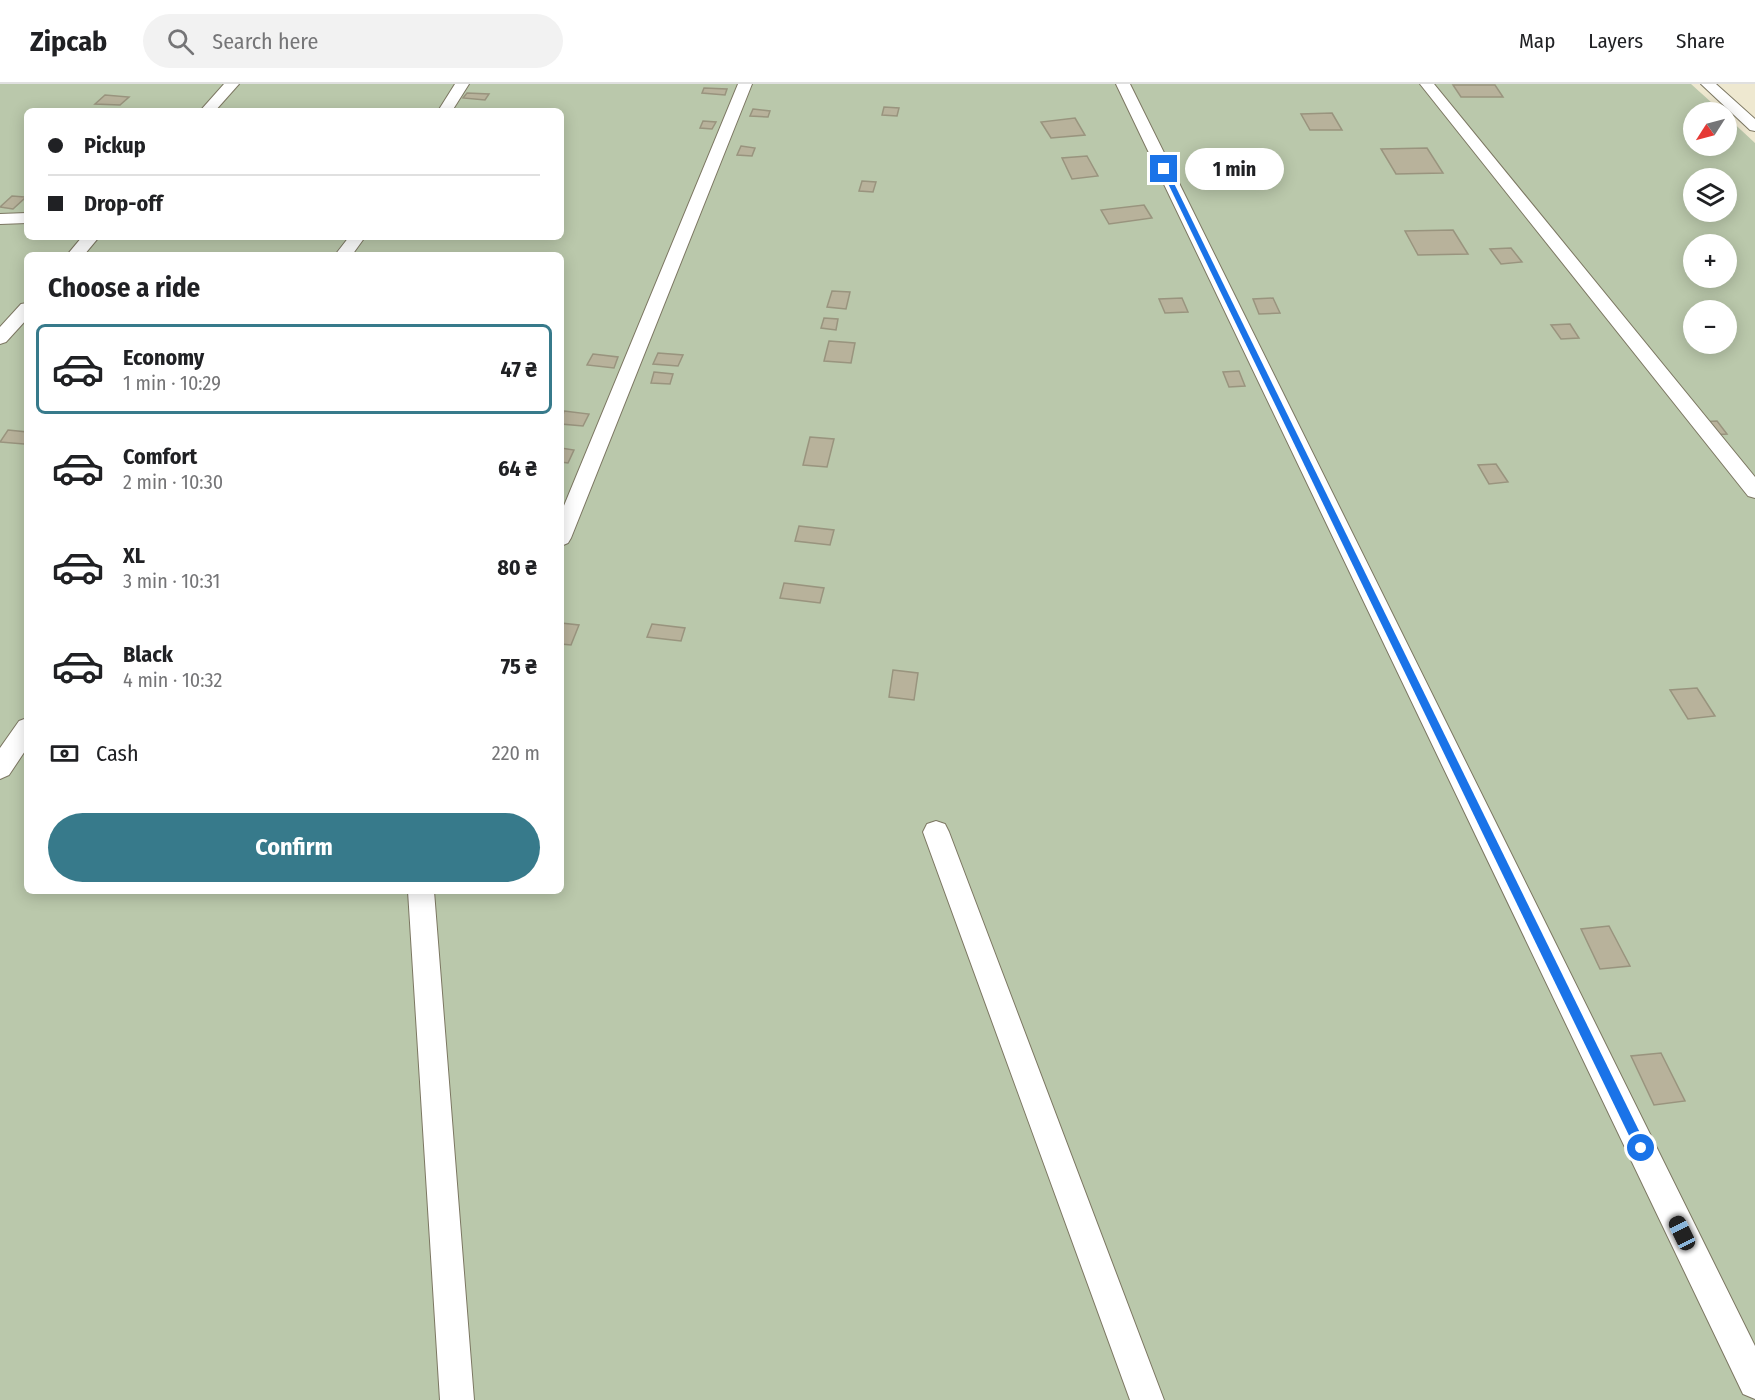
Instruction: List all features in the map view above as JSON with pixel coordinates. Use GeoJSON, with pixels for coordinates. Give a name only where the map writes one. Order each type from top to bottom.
{"type":"FeatureCollection","features":[{"type":"Feature","properties":{"kind":"lane"},"geometry":{"type":"LineString","coordinates":[[210,108],[232,84]]}},
{"type":"Feature","properties":{"kind":"lane"},"geometry":{"type":"LineString","coordinates":[[447,108],[462,84]]}},
{"type":"Feature","properties":{"kind":"lane"},"geometry":{"type":"LineString","coordinates":[[564,530],[745,84]]}},
{"type":"Feature","properties":{"kind":"lane"},"geometry":{"type":"LineString","coordinates":[[1123,84],[1755,1382]]}},
{"type":"Feature","properties":{"kind":"lane"},"geometry":{"type":"LineString","coordinates":[[1427,84],[1755,491]]}},
{"type":"Feature","properties":{"kind":"lane"},"geometry":{"type":"LineString","coordinates":[[1708,84],[1755,127]]}},
{"type":"Feature","properties":{"kind":"lane"},"geometry":{"type":"LineString","coordinates":[[0,219],[24,218]]}},
{"type":"Feature","properties":{"kind":"lane"},"geometry":{"type":"LineString","coordinates":[[78,252],[88,240]]}},
{"type":"Feature","properties":{"kind":"lane"},"geometry":{"type":"LineString","coordinates":[[345,252],[355,240]]}},
{"type":"Feature","properties":{"kind":"lane"},"geometry":{"type":"LineString","coordinates":[[0,338],[24,311]]}},
{"type":"Feature","properties":{"kind":"lane"},"geometry":{"type":"LineString","coordinates":[[0,768],[24,732]]}},
{"type":"Feature","properties":{"kind":"lane"},"geometry":{"type":"LineString","coordinates":[[936,832],[1147,1400]]}},
{"type":"Feature","properties":{"kind":"lane"},"geometry":{"type":"LineString","coordinates":[[421,894],[457,1400]]}},
{"type":"Feature","properties":{"kind":"green space"},"geometry":{"type":"Polygon","coordinates":[[[0,84],[1691,84],[1711,102],[1683,102],[1683,156],[1737,156],[1737,126],[1755,143],[1755,1400],[0,1400],[0,84]]]}},
{"type":"Feature","properties":{"kind":"building"},"geometry":{"type":"Polygon","coordinates":[[[1453,85],[1495,85],[1503,97],[1461,97],[1453,85]]]}},
{"type":"Feature","properties":{"kind":"building"},"geometry":{"type":"Polygon","coordinates":[[[704,88],[727,89],[725,95],[702,93],[704,88]]]}},
{"type":"Feature","properties":{"kind":"building"},"geometry":{"type":"Polygon","coordinates":[[[467,93],[489,94],[485,100],[463,98],[467,93]]]}},
{"type":"Feature","properties":{"kind":"building"},"geometry":{"type":"Polygon","coordinates":[[[105,95],[129,97],[120,105],[95,104],[105,95]]]}},
{"type":"Feature","properties":{"kind":"building"},"geometry":{"type":"Polygon","coordinates":[[[884,107],[899,108],[897,116],[882,115],[884,107]]]}},
{"type":"Feature","properties":{"kind":"building"},"geometry":{"type":"Polygon","coordinates":[[[753,109],[770,111],[768,117],[750,116],[753,109]]]}},
{"type":"Feature","properties":{"kind":"building"},"geometry":{"type":"Polygon","coordinates":[[[1332,113],[1342,130],[1310,130],[1301,114],[1332,113]]]}},
{"type":"Feature","properties":{"kind":"building"},"geometry":{"type":"Polygon","coordinates":[[[1075,118],[1085,135],[1051,138],[1041,122],[1075,118]]]}},
{"type":"Feature","properties":{"kind":"building"},"geometry":{"type":"Polygon","coordinates":[[[703,121],[716,122],[712,129],[700,128],[703,121]]]}},
{"type":"Feature","properties":{"kind":"building"},"geometry":{"type":"Polygon","coordinates":[[[741,146],[755,148],[752,156],[737,155],[741,146]]]}},
{"type":"Feature","properties":{"kind":"building"},"geometry":{"type":"Polygon","coordinates":[[[1427,148],[1443,173],[1396,174],[1381,149],[1427,148]]]}},
{"type":"Feature","properties":{"kind":"building"},"geometry":{"type":"Polygon","coordinates":[[[1087,156],[1098,176],[1072,179],[1062,158],[1087,156]]]}},
{"type":"Feature","properties":{"kind":"building"},"geometry":{"type":"Polygon","coordinates":[[[862,181],[876,182],[873,192],[859,191],[862,181]]]}},
{"type":"Feature","properties":{"kind":"building"},"geometry":{"type":"Polygon","coordinates":[[[12,196],[24,197],[13,209],[0,207],[12,196]]]}},
{"type":"Feature","properties":{"kind":"building"},"geometry":{"type":"Polygon","coordinates":[[[1144,205],[1152,218],[1109,224],[1101,210],[1144,205]]]}},
{"type":"Feature","properties":{"kind":"building"},"geometry":{"type":"Polygon","coordinates":[[[1453,230],[1468,254],[1418,255],[1405,231],[1453,230]]]}},
{"type":"Feature","properties":{"kind":"building"},"geometry":{"type":"Polygon","coordinates":[[[1511,248],[1522,262],[1501,264],[1490,249],[1511,248]]]}},
{"type":"Feature","properties":{"kind":"building"},"geometry":{"type":"Polygon","coordinates":[[[832,291],[850,292],[846,309],[827,307],[832,291]]]}},
{"type":"Feature","properties":{"kind":"building"},"geometry":{"type":"Polygon","coordinates":[[[1182,298],[1188,312],[1165,313],[1159,299],[1182,298]]]}},
{"type":"Feature","properties":{"kind":"building"},"geometry":{"type":"Polygon","coordinates":[[[1273,298],[1280,313],[1259,314],[1253,299],[1273,298]]]}},
{"type":"Feature","properties":{"kind":"building"},"geometry":{"type":"Polygon","coordinates":[[[824,318],[838,319],[836,330],[821,328],[824,318]]]}},
{"type":"Feature","properties":{"kind":"building"},"geometry":{"type":"Polygon","coordinates":[[[1570,324],[1579,338],[1561,339],[1551,325],[1570,324]]]}},
{"type":"Feature","properties":{"kind":"building"},"geometry":{"type":"Polygon","coordinates":[[[829,341],[855,343],[851,363],[824,361],[829,341]]]}},
{"type":"Feature","properties":{"kind":"building"},"geometry":{"type":"Polygon","coordinates":[[[658,353],[683,355],[678,366],[653,364],[658,353]]]}},
{"type":"Feature","properties":{"kind":"building"},"geometry":{"type":"Polygon","coordinates":[[[593,354],[618,357],[614,368],[587,365],[593,354]]]}},
{"type":"Feature","properties":{"kind":"building"},"geometry":{"type":"Polygon","coordinates":[[[1239,371],[1245,386],[1229,387],[1223,372],[1239,371]]]}},
{"type":"Feature","properties":{"kind":"building"},"geometry":{"type":"Polygon","coordinates":[[[654,372],[673,374],[670,384],[651,383],[654,372]]]}},
{"type":"Feature","properties":{"kind":"building"},"geometry":{"type":"Polygon","coordinates":[[[564,411],[589,414],[583,426],[564,424],[564,411]]]}},
{"type":"Feature","properties":{"kind":"building"},"geometry":{"type":"Polygon","coordinates":[[[1717,421],[1727,434],[1711,435],[1700,422],[1717,421]]]}},
{"type":"Feature","properties":{"kind":"building"},"geometry":{"type":"Polygon","coordinates":[[[8,430],[24,432],[24,444],[0,442],[8,430]]]}},
{"type":"Feature","properties":{"kind":"building"},"geometry":{"type":"Polygon","coordinates":[[[810,437],[834,439],[827,467],[803,465],[810,437]]]}},
{"type":"Feature","properties":{"kind":"building"},"geometry":{"type":"Polygon","coordinates":[[[564,448],[574,450],[568,463],[564,462],[564,448]]]}},
{"type":"Feature","properties":{"kind":"building"},"geometry":{"type":"Polygon","coordinates":[[[1496,464],[1508,482],[1489,484],[1478,465],[1496,464]]]}},
{"type":"Feature","properties":{"kind":"building"},"geometry":{"type":"Polygon","coordinates":[[[799,526],[834,530],[830,545],[795,541],[799,526]]]}},
{"type":"Feature","properties":{"kind":"building"},"geometry":{"type":"Polygon","coordinates":[[[784,583],[824,588],[820,603],[780,598],[784,583]]]}},
{"type":"Feature","properties":{"kind":"building"},"geometry":{"type":"Polygon","coordinates":[[[564,623],[579,625],[571,645],[564,644],[564,623]]]}},
{"type":"Feature","properties":{"kind":"building"},"geometry":{"type":"Polygon","coordinates":[[[652,624],[685,628],[681,641],[647,637],[652,624]]]}},
{"type":"Feature","properties":{"kind":"building"},"geometry":{"type":"Polygon","coordinates":[[[893,670],[918,673],[914,700],[889,697],[893,670]]]}},
{"type":"Feature","properties":{"kind":"building"},"geometry":{"type":"Polygon","coordinates":[[[1697,688],[1715,716],[1688,719],[1670,690],[1697,688]]]}},
{"type":"Feature","properties":{"kind":"building"},"geometry":{"type":"Polygon","coordinates":[[[1609,926],[1630,966],[1600,969],[1581,929],[1609,926]]]}},
{"type":"Feature","properties":{"kind":"building"},"geometry":{"type":"Polygon","coordinates":[[[1661,1053],[1685,1101],[1654,1105],[1631,1056],[1661,1053]]]}},
{"type":"Feature","properties":{"kind":"route"},"geometry":{"type":"LineString","coordinates":[[1164,169],[1641,1148]]}}]}
